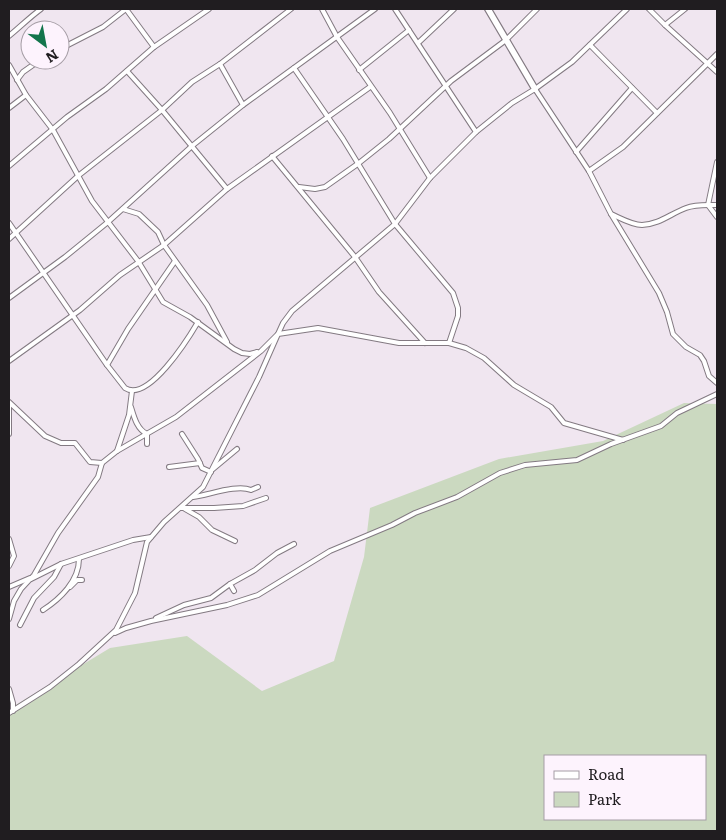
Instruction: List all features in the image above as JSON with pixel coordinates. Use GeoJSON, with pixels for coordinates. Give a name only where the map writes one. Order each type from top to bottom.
{"type":"FeatureCollection","features":[{"type":"Feature","properties":{"kind":"street"},"geometry":{"type":"LineString","coordinates":[[9,36],[22,23],[41,9]]}},
{"type":"Feature","properties":{"kind":"street"},"geometry":{"type":"LineString","coordinates":[[70,44],[103,27],[126,9],[154,47]]}},
{"type":"Feature","properties":{"kind":"street"},"geometry":{"type":"LineString","coordinates":[[9,166],[154,47],[209,9]]}},
{"type":"Feature","properties":{"kind":"street"},"geometry":{"type":"LineString","coordinates":[[9,238],[78,176],[162,110],[192,82],[220,64],[291,9]]}},
{"type":"Feature","properties":{"kind":"street"},"geometry":{"type":"LineString","coordinates":[[322,9],[337,37],[400,129],[430,178]]}},
{"type":"Feature","properties":{"kind":"street"},"geometry":{"type":"LineString","coordinates":[[9,298],[43,274],[108,222],[192,146],[243,105],[375,9]]}},
{"type":"Feature","properties":{"kind":"street"},"geometry":{"type":"LineString","coordinates":[[395,9],[476,132]]}},
{"type":"Feature","properties":{"kind":"street"},"geometry":{"type":"LineString","coordinates":[[418,43],[454,9]]}},
{"type":"Feature","properties":{"kind":"street"},"geometry":{"type":"LineString","coordinates":[[488,9],[535,89],[589,171],[659,293],[673,334],[686,347],[700,355],[709,376],[717,383]]}},
{"type":"Feature","properties":{"kind":"street"},"geometry":{"type":"LineString","coordinates":[[299,187],[315,189],[324,187],[359,163],[400,129],[445,87],[506,40],[537,9]]}},
{"type":"Feature","properties":{"kind":"street"},"geometry":{"type":"LineString","coordinates":[[11,712],[50,687],[79,664],[116,630],[135,593],[144,550],[152,537],[203,487],[259,377],[283,323],[292,311],[395,224],[430,178],[476,132],[512,103],[572,62],[627,9]]}},
{"type":"Feature","properties":{"kind":"street"},"geometry":{"type":"LineString","coordinates":[[649,9],[717,72]]}},
{"type":"Feature","properties":{"kind":"street"},"geometry":{"type":"LineString","coordinates":[[665,25],[685,9]]}},
{"type":"Feature","properties":{"kind":"street"},"geometry":{"type":"LineString","coordinates":[[359,70],[409,30]]}},
{"type":"Feature","properties":{"kind":"street"},"geometry":{"type":"LineString","coordinates":[[590,45],[657,113]]}},
{"type":"Feature","properties":{"kind":"street"},"geometry":{"type":"LineString","coordinates":[[589,171],[624,147],[717,54]]}},
{"type":"Feature","properties":{"kind":"street"},"geometry":{"type":"LineString","coordinates":[[220,64],[243,105]]}},
{"type":"Feature","properties":{"kind":"street"},"geometry":{"type":"LineString","coordinates":[[9,65],[26,95],[52,130],[92,201],[138,261],[163,302],[198,322],[242,353],[250,354],[260,351]]}},
{"type":"Feature","properties":{"kind":"street"},"geometry":{"type":"LineString","coordinates":[[294,68],[359,163],[395,224],[453,293],[458,308],[458,316],[449,343]]}},
{"type":"Feature","properties":{"kind":"street"},"geometry":{"type":"LineString","coordinates":[[17,80],[25,70]]}},
{"type":"Feature","properties":{"kind":"street"},"geometry":{"type":"LineString","coordinates":[[127,71],[227,189]]}},
{"type":"Feature","properties":{"kind":"street"},"geometry":{"type":"LineString","coordinates":[[9,361],[73,316],[98,292],[138,261],[164,245],[227,189],[370,87]]}},
{"type":"Feature","properties":{"kind":"street"},"geometry":{"type":"LineString","coordinates":[[576,152],[632,88]]}},
{"type":"Feature","properties":{"kind":"street"},"geometry":{"type":"LineString","coordinates":[[9,108],[26,95]]}},
{"type":"Feature","properties":{"kind":"street"},"geometry":{"type":"LineString","coordinates":[[272,156],[355,257],[380,292],[424,342]]}},
{"type":"Feature","properties":{"kind":"street"},"geometry":{"type":"LineString","coordinates":[[717,162],[708,205],[717,217]]}},
{"type":"Feature","properties":{"kind":"street"},"geometry":{"type":"LineString","coordinates":[[612,214],[640,225],[666,220],[688,207],[717,206]]}},
{"type":"Feature","properties":{"kind":"street"},"geometry":{"type":"LineString","coordinates":[[123,209],[139,214],[158,232],[164,245],[207,305],[228,344]]}},
{"type":"Feature","properties":{"kind":"street"},"geometry":{"type":"LineString","coordinates":[[9,223],[43,274],[125,388],[132,391],[140,389],[168,366],[198,322]]}},
{"type":"Feature","properties":{"kind":"street"},"geometry":{"type":"LineString","coordinates":[[108,365],[128,329],[175,261]]}},
{"type":"Feature","properties":{"kind":"street"},"geometry":{"type":"LineString","coordinates":[[9,619],[14,601],[31,579],[58,533],[98,477],[102,463],[117,451],[176,417],[260,351],[278,334],[318,328],[399,343],[449,343],[466,348],[484,358],[514,385],[551,407],[564,423],[623,440]]}},
{"type":"Feature","properties":{"kind":"street"},"geometry":{"type":"LineString","coordinates":[[117,451],[129,415],[132,391]]}},
{"type":"Feature","properties":{"kind":"street"},"geometry":{"type":"LineString","coordinates":[[151,620],[227,606],[258,595],[330,551],[415,513],[457,498],[500,473],[525,465],[577,460],[661,426],[677,414],[717,394]]}},
{"type":"Feature","properties":{"kind":"street"},"geometry":{"type":"LineString","coordinates":[[9,402],[45,436],[61,443],[75,443],[90,462],[102,463]]}},
{"type":"Feature","properties":{"kind":"street"},"geometry":{"type":"LineString","coordinates":[[130,403],[137,424],[142,432],[147,434]]}},
{"type":"Feature","properties":{"kind":"street"},"geometry":{"type":"LineString","coordinates":[[9,406],[9,434]]}},
{"type":"Feature","properties":{"kind":"street"},"geometry":{"type":"LineString","coordinates":[[147,434],[147,444]]}},
{"type":"Feature","properties":{"kind":"street"},"geometry":{"type":"LineString","coordinates":[[182,434],[202,468],[211,471]]}},
{"type":"Feature","properties":{"kind":"street"},"geometry":{"type":"LineString","coordinates":[[211,471],[237,449]]}},
{"type":"Feature","properties":{"kind":"street"},"geometry":{"type":"LineString","coordinates":[[169,468],[200,463]]}},
{"type":"Feature","properties":{"kind":"street"},"geometry":{"type":"LineString","coordinates":[[193,497],[207,496],[232,489],[247,488],[251,490],[258,487]]}},
{"type":"Feature","properties":{"kind":"street"},"geometry":{"type":"LineString","coordinates":[[182,508],[243,506],[266,498]]}},
{"type":"Feature","properties":{"kind":"street"},"geometry":{"type":"LineString","coordinates":[[182,508],[199,517],[212,530],[235,541]]}},
{"type":"Feature","properties":{"kind":"street"},"geometry":{"type":"LineString","coordinates":[[9,586],[31,579],[61,564],[133,540],[152,537]]}},
{"type":"Feature","properties":{"kind":"street"},"geometry":{"type":"LineString","coordinates":[[9,539],[14,556],[9,566]]}},
{"type":"Feature","properties":{"kind":"street"},"geometry":{"type":"LineString","coordinates":[[103,641],[126,628],[214,596],[230,584],[255,570],[277,553],[294,544]]}},
{"type":"Feature","properties":{"kind":"street"},"geometry":{"type":"LineString","coordinates":[[64,593],[77,573],[79,559]]}},
{"type":"Feature","properties":{"kind":"street"},"geometry":{"type":"LineString","coordinates":[[20,625],[34,598],[54,577],[61,564]]}},
{"type":"Feature","properties":{"kind":"street"},"geometry":{"type":"LineString","coordinates":[[42,610],[56,601],[76,582],[82,580]]}},
{"type":"Feature","properties":{"kind":"street"},"geometry":{"type":"LineString","coordinates":[[230,584],[234,591]]}},
{"type":"Feature","properties":{"kind":"street"},"geometry":{"type":"LineString","coordinates":[[9,689],[13,703],[11,712]]}},
{"type":"Feature","properties":{"kind":"green space"},"geometry":{"type":"Polygon","coordinates":[[[684,403],[717,404],[717,831],[9,831],[9,709],[110,648],[187,636],[262,691],[334,661],[364,557],[370,508],[499,459],[603,441],[684,403]]]}}]}
